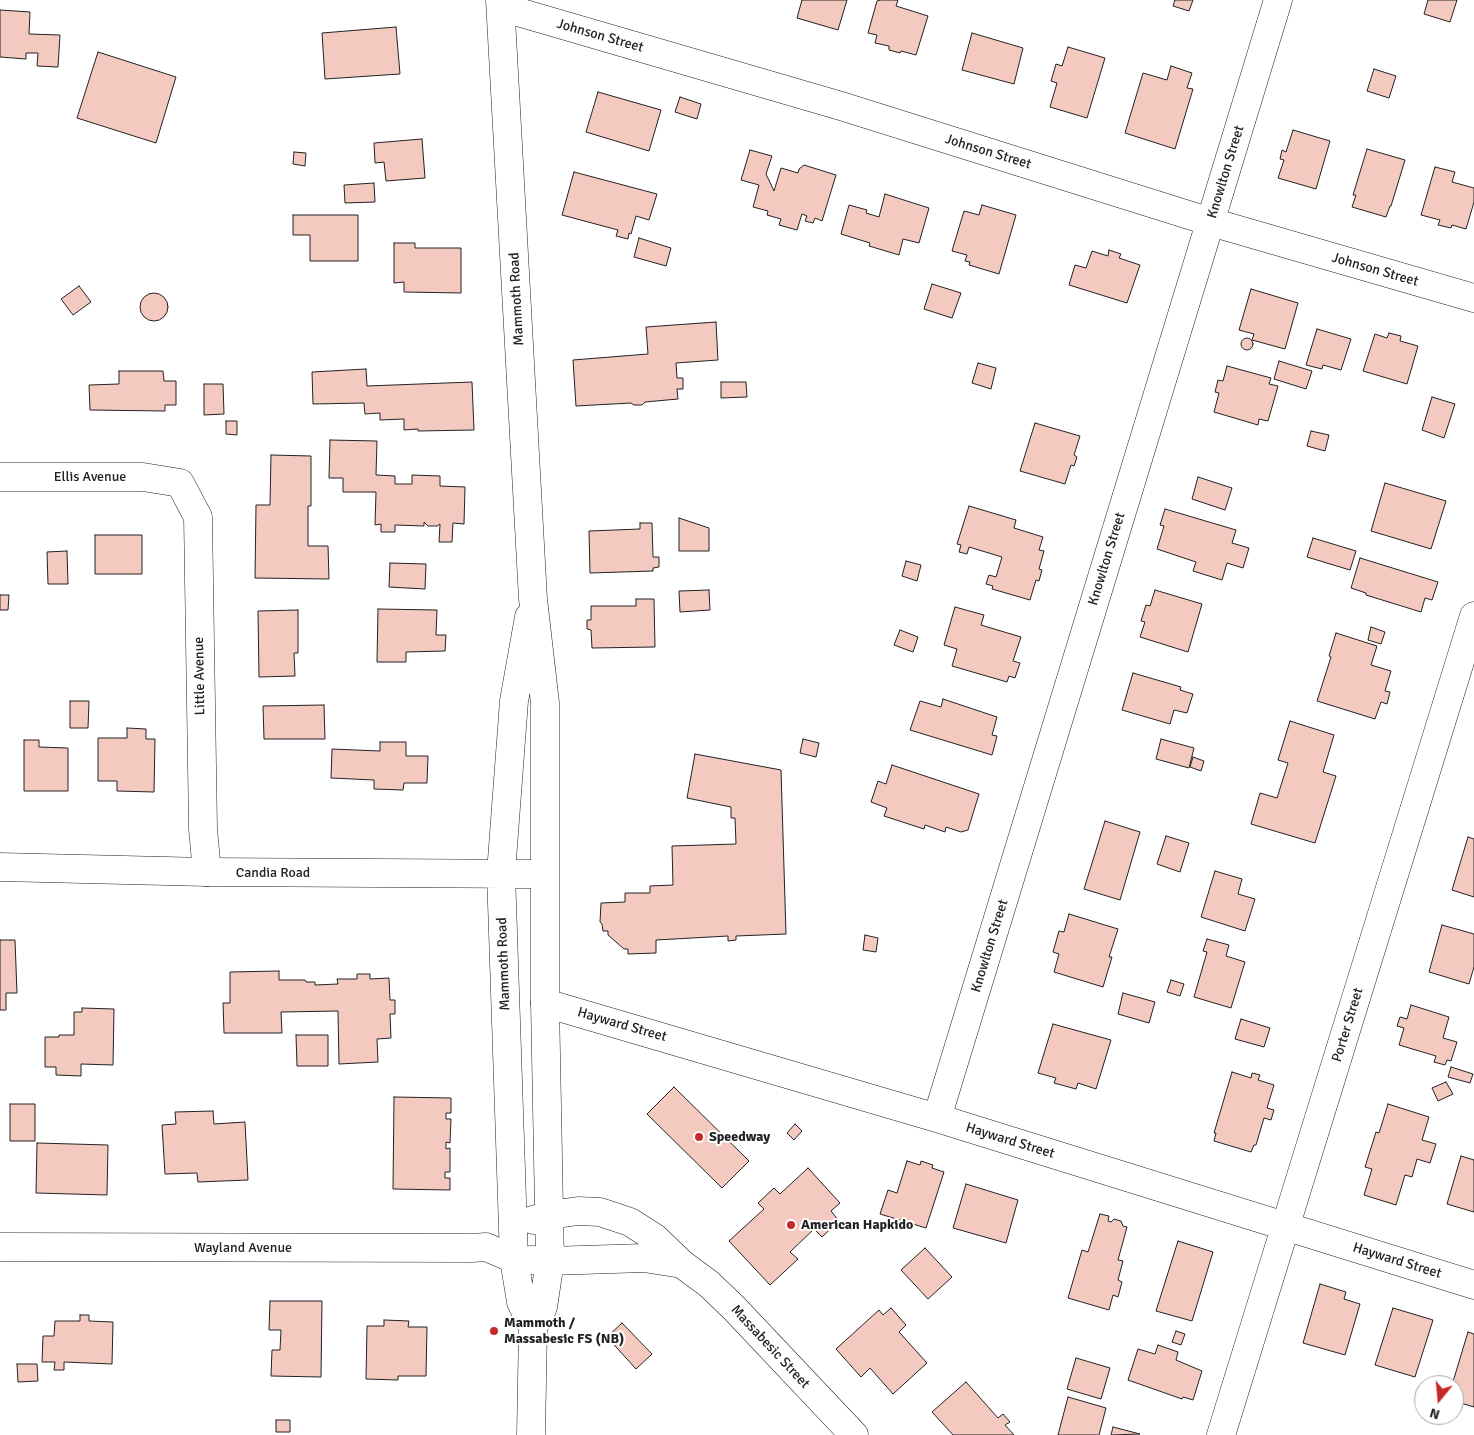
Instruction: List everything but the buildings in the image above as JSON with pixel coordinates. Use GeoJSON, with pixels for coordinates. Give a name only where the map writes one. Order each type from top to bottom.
{"type":"FeatureCollection","features":[{"type":"Feature","properties":{"kind":"street","name":"Knowlton Street"},"geometry":{"type":"LineString","coordinates":[[937,1118],[1278,0]]}},
{"type":"Feature","properties":{"kind":"street","name":"Johnson Street"},"geometry":{"type":"LineString","coordinates":[[501,3],[832,103],[1211,222],[1474,298]]}},
{"type":"Feature","properties":{"kind":"street","name":"Mammoth Road"},"geometry":{"type":"LineString","coordinates":[[501,3],[532,599],[545,703],[545,1003],[550,1261],[543,1306],[533,1328],[531,1435]]}},
{"type":"Feature","properties":{"kind":"street","name":"Ellis Avenue"},"geometry":{"type":"LineString","coordinates":[[0,478],[143,477],[180,483]]}},
{"type":"Feature","properties":{"kind":"street","name":"Little Avenue"},"geometry":{"type":"LineString","coordinates":[[180,483],[198,517],[203,829],[207,872]]}},
{"type":"Feature","properties":{"kind":"street","name":"Mammoth Road"},"geometry":{"type":"LineString","coordinates":[[532,599],[514,701],[502,873],[514,1259],[520,1302],[533,1328]]}},
{"type":"Feature","properties":{"kind":"street","name":"Porter Street"},"geometry":{"type":"LineString","coordinates":[[1221,1435],[1474,616]]}},
{"type":"Feature","properties":{"kind":"street","name":"Candia Road"},"geometry":{"type":"LineString","coordinates":[[0,867],[207,872],[545,874]]}},
{"type":"Feature","properties":{"kind":"street","name":"Hayward Street"},"geometry":{"type":"LineString","coordinates":[[545,1003],[937,1118],[1474,1285]]}},
{"type":"Feature","properties":{"kind":"street","name":"Massabesic Street"},"geometry":{"type":"LineString","coordinates":[[512,1226],[550,1215],[578,1211],[600,1212],[630,1222],[655,1238],[682,1264],[709,1284],[854,1435]]}},
{"type":"Feature","properties":{"kind":"street"},"geometry":{"type":"LineString","coordinates":[[486,1247],[512,1226]]}},
{"type":"Feature","properties":{"kind":"street","name":"Wayland Avenue"},"geometry":{"type":"LineString","coordinates":[[0,1247],[486,1247],[514,1259]]}},
{"type":"Feature","properties":{"kind":"street","name":"Massabesic Street"},"geometry":{"type":"LineString","coordinates":[[514,1259],[550,1261],[644,1258],[682,1264]]}},
{"type":"Feature","properties":{"kind":"place","name":"Speedway"},"geometry":{"type":"Point","coordinates":[699,1137]}},
{"type":"Feature","properties":{"kind":"place","name":"American Hapkido"},"geometry":{"type":"Point","coordinates":[791,1225]}},
{"type":"Feature","properties":{"kind":"place","name":"Mammoth / Massabesic FS (NB)"},"geometry":{"type":"Point","coordinates":[494,1331]}}]}
